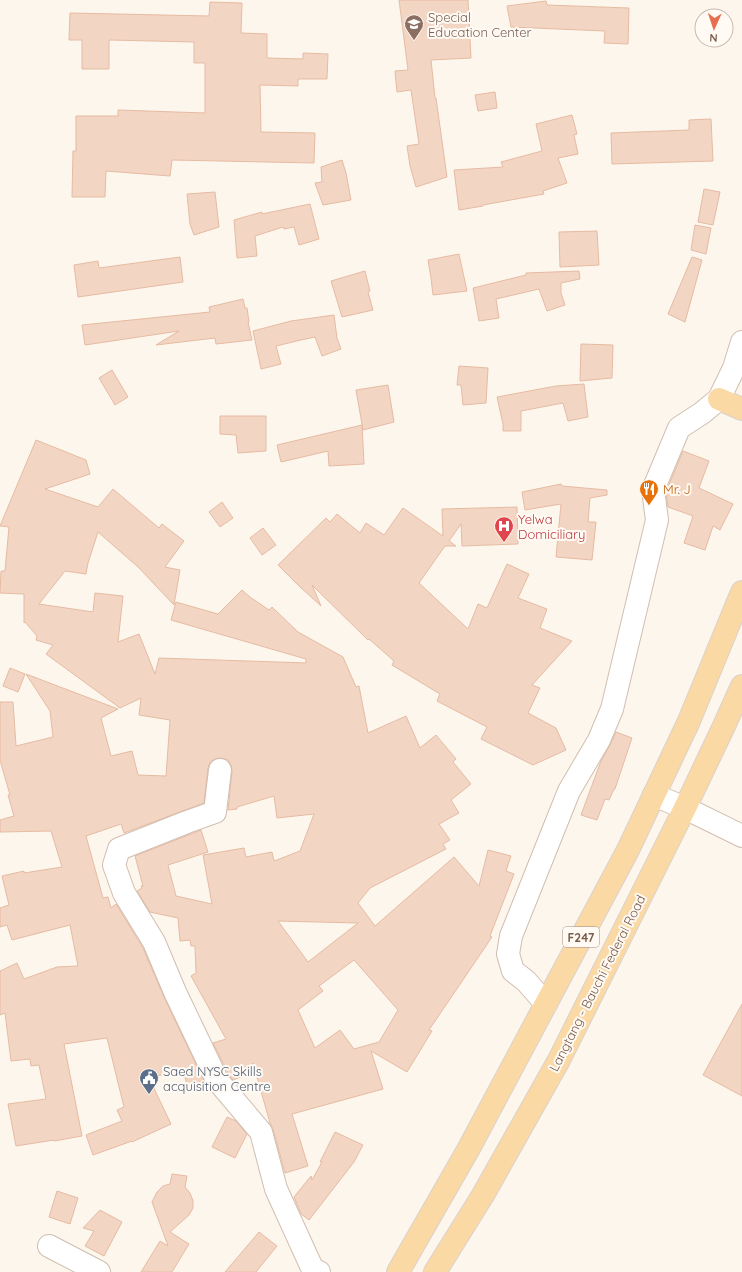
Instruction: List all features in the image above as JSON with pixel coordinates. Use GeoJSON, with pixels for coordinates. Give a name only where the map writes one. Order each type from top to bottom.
{"type":"FeatureCollection","features":[{"type":"Feature","properties":{"kind":"main road"},"geometry":{"type":"LineString","coordinates":[[719,399],[742,409]]}},
{"type":"Feature","properties":{"kind":"main road","name":"F247"},"geometry":{"type":"LineString","coordinates":[[398,1272],[468,1150],[628,850],[689,721],[742,592]]}},
{"type":"Feature","properties":{"kind":"main road","name":"Langtang - Bauchi Federal Road"},"geometry":{"type":"LineString","coordinates":[[434,1272],[483,1195],[559,1060],[685,808],[742,686]]}},
{"type":"Feature","properties":{"kind":"street"},"geometry":{"type":"LineString","coordinates":[[546,1004],[526,981],[513,970],[508,954],[511,936],[569,791],[599,740],[612,709],[657,520],[653,490],[678,428],[702,413],[719,399],[734,368],[742,342]]}},
{"type":"Feature","properties":{"kind":"street"},"geometry":{"type":"LineString","coordinates":[[220,770],[215,812],[119,849],[114,865],[124,893],[154,942],[175,992],[217,1080],[261,1132],[276,1189],[314,1271]]}},
{"type":"Feature","properties":{"kind":"street"},"geometry":{"type":"LineString","coordinates":[[654,795],[685,808],[742,836]]}},
{"type":"Feature","properties":{"kind":"street"},"geometry":{"type":"LineString","coordinates":[[49,1246],[99,1272]]}},
{"type":"Feature","properties":{"kind":"building"},"geometry":{"type":"Polygon","coordinates":[[[399,0],[468,0],[471,58],[431,60],[447,177],[416,187],[410,166],[407,146],[419,144],[411,90],[397,92],[395,71],[408,70],[399,0]]]}},
{"type":"Feature","properties":{"kind":"building"},"geometry":{"type":"Polygon","coordinates":[[[546,1],[547,5],[629,8],[628,44],[604,43],[605,31],[511,27],[507,6],[546,1]]]}},
{"type":"Feature","properties":{"kind":"building"},"geometry":{"type":"Polygon","coordinates":[[[210,2],[242,3],[241,33],[267,34],[267,58],[303,59],[303,53],[328,54],[327,79],[298,79],[298,86],[260,85],[261,132],[315,133],[314,163],[172,160],[170,176],[106,171],[105,197],[72,197],[73,151],[76,151],[76,116],[118,116],[118,110],[205,113],[205,63],[194,63],[194,42],[110,40],[109,69],[82,69],[82,40],[69,40],[70,13],[209,16],[210,2]]]}},
{"type":"Feature","properties":{"kind":"building"},"geometry":{"type":"Polygon","coordinates":[[[495,92],[497,108],[478,111],[475,95],[495,92]]]}},
{"type":"Feature","properties":{"kind":"building"},"geometry":{"type":"Polygon","coordinates":[[[572,115],[577,134],[574,135],[578,154],[558,158],[567,183],[543,191],[544,194],[459,210],[454,170],[503,167],[501,162],[542,151],[536,124],[572,115]]]}},
{"type":"Feature","properties":{"kind":"building"},"geometry":{"type":"Polygon","coordinates":[[[711,119],[713,161],[612,164],[611,133],[689,130],[689,120],[711,119]]]}},
{"type":"Feature","properties":{"kind":"building"},"geometry":{"type":"Polygon","coordinates":[[[342,160],[351,200],[323,205],[315,183],[322,182],[321,167],[342,160]]]}},
{"type":"Feature","properties":{"kind":"building"},"geometry":{"type":"Polygon","coordinates":[[[704,189],[720,192],[713,225],[698,222],[704,189]]]}},
{"type":"Feature","properties":{"kind":"building"},"geometry":{"type":"Polygon","coordinates":[[[215,192],[219,227],[194,235],[190,224],[187,194],[215,192]]]}},
{"type":"Feature","properties":{"kind":"building"},"geometry":{"type":"Polygon","coordinates":[[[310,204],[319,239],[299,245],[294,227],[284,229],[283,227],[255,236],[257,256],[237,258],[234,220],[262,212],[262,214],[310,204]]]}},
{"type":"Feature","properties":{"kind":"building"},"geometry":{"type":"Polygon","coordinates":[[[695,225],[711,228],[706,254],[691,250],[695,225]]]}},
{"type":"Feature","properties":{"kind":"building"},"geometry":{"type":"Polygon","coordinates":[[[597,231],[599,265],[560,267],[559,232],[597,231]]]}},
{"type":"Feature","properties":{"kind":"building"},"geometry":{"type":"Polygon","coordinates":[[[459,254],[467,291],[433,295],[428,260],[459,254]]]}},
{"type":"Feature","properties":{"kind":"building"},"geometry":{"type":"Polygon","coordinates":[[[180,257],[183,282],[78,297],[74,265],[98,261],[99,268],[180,257]]]}},
{"type":"Feature","properties":{"kind":"building"},"geometry":{"type":"Polygon","coordinates":[[[692,257],[702,260],[685,322],[668,314],[692,257]]]}},
{"type":"Feature","properties":{"kind":"building"},"geometry":{"type":"Polygon","coordinates":[[[365,271],[370,291],[368,292],[373,310],[342,317],[331,281],[365,271]]]}},
{"type":"Feature","properties":{"kind":"building"},"geometry":{"type":"Polygon","coordinates":[[[579,271],[580,279],[561,283],[561,293],[565,305],[547,311],[539,289],[496,299],[499,318],[479,321],[473,288],[526,275],[526,273],[579,271]]]}},
{"type":"Feature","properties":{"kind":"building"},"geometry":{"type":"Polygon","coordinates":[[[243,299],[245,308],[247,308],[252,340],[216,344],[215,338],[156,345],[179,331],[85,345],[82,325],[210,312],[209,307],[243,299]]]}},
{"type":"Feature","properties":{"kind":"building"},"geometry":{"type":"Polygon","coordinates":[[[334,315],[337,338],[341,349],[322,356],[315,337],[276,346],[281,364],[261,369],[253,331],[291,321],[334,315]]]}},
{"type":"Feature","properties":{"kind":"building"},"geometry":{"type":"Polygon","coordinates":[[[581,344],[613,345],[612,378],[580,381],[581,344]]]}},
{"type":"Feature","properties":{"kind":"building"},"geometry":{"type":"Polygon","coordinates":[[[459,366],[488,368],[486,403],[463,405],[461,385],[457,385],[459,366]]]}},
{"type":"Feature","properties":{"kind":"building"},"geometry":{"type":"Polygon","coordinates":[[[112,370],[128,397],[115,405],[99,378],[112,370]]]}},
{"type":"Feature","properties":{"kind":"building"},"geometry":{"type":"Polygon","coordinates":[[[584,384],[588,417],[568,421],[563,403],[521,411],[521,431],[503,431],[503,424],[497,397],[556,386],[584,384]]]}},
{"type":"Feature","properties":{"kind":"building"},"geometry":{"type":"Polygon","coordinates":[[[388,385],[394,422],[363,430],[356,390],[388,385]]]}},
{"type":"Feature","properties":{"kind":"building"},"geometry":{"type":"Polygon","coordinates":[[[220,416],[266,416],[266,451],[238,453],[236,435],[220,434],[220,416]]]}},
{"type":"Feature","properties":{"kind":"building"},"geometry":{"type":"Polygon","coordinates":[[[362,425],[364,464],[329,466],[328,451],[281,462],[277,445],[362,425]]]}},
{"type":"Feature","properties":{"kind":"building"},"geometry":{"type":"Polygon","coordinates":[[[36,440],[86,460],[90,474],[45,489],[98,507],[113,489],[159,528],[162,524],[184,541],[165,567],[180,570],[174,605],[138,567],[98,532],[86,574],[65,571],[39,604],[93,612],[95,593],[123,596],[118,642],[139,634],[155,674],[159,658],[306,663],[306,659],[171,620],[176,602],[218,614],[242,590],[269,610],[272,607],[298,632],[343,657],[356,687],[359,686],[368,733],[406,716],[420,748],[436,735],[456,759],[453,762],[471,784],[451,800],[459,813],[439,824],[450,840],[443,844],[446,849],[370,888],[358,903],[375,926],[454,857],[479,886],[488,850],[511,856],[506,871],[514,874],[490,936],[492,937],[429,1030],[432,1031],[407,1072],[371,1051],[383,1089],[292,1114],[308,1166],[285,1173],[253,1063],[248,1074],[233,1080],[213,1043],[226,1039],[191,976],[196,973],[195,946],[191,946],[190,940],[180,941],[178,918],[150,912],[137,891],[142,888],[141,886],[143,886],[135,856],[201,830],[208,852],[168,865],[176,896],[212,904],[203,855],[244,848],[246,857],[272,852],[274,861],[300,851],[314,814],[277,818],[274,796],[237,807],[237,809],[228,810],[232,771],[228,760],[221,758],[210,762],[204,803],[124,833],[121,824],[86,836],[103,898],[108,897],[111,908],[116,904],[143,948],[164,997],[204,1081],[187,1085],[183,1070],[149,1078],[171,1124],[132,1142],[93,1155],[86,1135],[122,1121],[117,1110],[124,1107],[107,1038],[64,1044],[82,1136],[16,1146],[8,1104],[46,1099],[39,1065],[31,1066],[30,1059],[11,1061],[5,1013],[0,1015],[0,971],[17,963],[24,979],[57,967],[78,966],[70,925],[12,940],[7,925],[0,927],[0,908],[9,905],[2,876],[24,871],[24,873],[62,867],[51,831],[0,832],[0,820],[14,816],[8,795],[10,795],[0,760],[0,702],[13,702],[16,746],[53,737],[50,711],[26,674],[118,709],[101,718],[111,756],[132,751],[138,775],[166,776],[170,720],[139,715],[141,698],[120,708],[46,654],[53,645],[36,640],[37,636],[25,622],[24,623],[24,594],[0,593],[1,571],[5,571],[9,527],[0,526],[36,440]],[[278,921],[308,962],[358,923],[278,921]],[[354,960],[319,986],[323,991],[298,1010],[315,1048],[340,1030],[354,1049],[379,1042],[398,1010],[354,960]]]}},
{"type":"Feature","properties":{"kind":"building"},"geometry":{"type":"Polygon","coordinates":[[[683,451],[709,461],[699,488],[733,504],[720,530],[713,526],[705,550],[684,543],[693,516],[668,507],[666,492],[683,451]]]}},
{"type":"Feature","properties":{"kind":"building"},"geometry":{"type":"Polygon","coordinates":[[[561,484],[562,486],[607,490],[607,495],[590,498],[588,522],[596,522],[592,560],[556,557],[561,504],[525,510],[522,492],[561,484]]]}},
{"type":"Feature","properties":{"kind":"building"},"geometry":{"type":"Polygon","coordinates":[[[222,502],[233,518],[220,527],[209,512],[222,502]]]}},
{"type":"Feature","properties":{"kind":"building"},"geometry":{"type":"Polygon","coordinates":[[[517,507],[518,544],[462,546],[461,524],[449,541],[456,546],[445,546],[419,583],[468,629],[478,604],[487,608],[507,564],[529,574],[518,598],[547,609],[540,628],[572,641],[532,685],[540,688],[528,713],[556,728],[566,750],[533,765],[481,739],[487,727],[437,701],[440,694],[392,665],[394,661],[369,639],[368,640],[312,585],[321,606],[278,565],[326,518],[330,522],[337,514],[360,533],[366,523],[384,535],[403,508],[443,536],[442,509],[517,507]]]}},
{"type":"Feature","properties":{"kind":"building"},"geometry":{"type":"Polygon","coordinates":[[[263,528],[276,545],[262,555],[250,538],[263,528]]]}},
{"type":"Feature","properties":{"kind":"building"},"geometry":{"type":"Polygon","coordinates":[[[10,668],[25,674],[18,692],[3,686],[10,668]]]}},
{"type":"Feature","properties":{"kind":"building"},"geometry":{"type":"Polygon","coordinates":[[[616,732],[632,738],[615,789],[609,800],[605,799],[597,820],[581,815],[601,761],[616,732]]]}},
{"type":"Feature","properties":{"kind":"building"},"geometry":{"type":"Polygon","coordinates":[[[742,1004],[742,1096],[703,1075],[742,1004]]]}},
{"type":"Feature","properties":{"kind":"building"},"geometry":{"type":"Polygon","coordinates":[[[227,1117],[236,1121],[247,1134],[235,1158],[212,1147],[227,1117]]]}},
{"type":"Feature","properties":{"kind":"building"},"geometry":{"type":"Polygon","coordinates":[[[335,1132],[363,1145],[354,1162],[309,1220],[301,1214],[294,1197],[311,1176],[312,1180],[322,1162],[320,1162],[335,1132]]]}},
{"type":"Feature","properties":{"kind":"building"},"geometry":{"type":"Polygon","coordinates":[[[172,1174],[187,1176],[185,1187],[190,1193],[193,1201],[193,1208],[189,1215],[170,1232],[189,1244],[172,1272],[141,1272],[160,1241],[168,1246],[152,1202],[157,1192],[163,1186],[170,1184],[172,1174]]]}},
{"type":"Feature","properties":{"kind":"building"},"geometry":{"type":"Polygon","coordinates":[[[57,1191],[78,1198],[70,1224],[49,1217],[57,1191]]]}},
{"type":"Feature","properties":{"kind":"building"},"geometry":{"type":"Polygon","coordinates":[[[100,1210],[122,1222],[104,1256],[85,1246],[94,1231],[83,1228],[100,1210]]]}},
{"type":"Feature","properties":{"kind":"building"},"geometry":{"type":"Polygon","coordinates":[[[259,1232],[277,1246],[256,1272],[225,1272],[259,1232]]]}},
{"type":"Feature","properties":{"kind":"place","name":"Special Education Center"},"geometry":{"type":"Point","coordinates":[414,41]}},
{"type":"Feature","properties":{"kind":"place","name":"Mr. J"},"geometry":{"type":"Point","coordinates":[649,506]}},
{"type":"Feature","properties":{"kind":"place","name":"Yelwa Domiciliary"},"geometry":{"type":"Point","coordinates":[504,543]}},
{"type":"Feature","properties":{"kind":"place","name":"Saed NYSC Skills acquisition Centre"},"geometry":{"type":"Point","coordinates":[149,1095]}}]}
